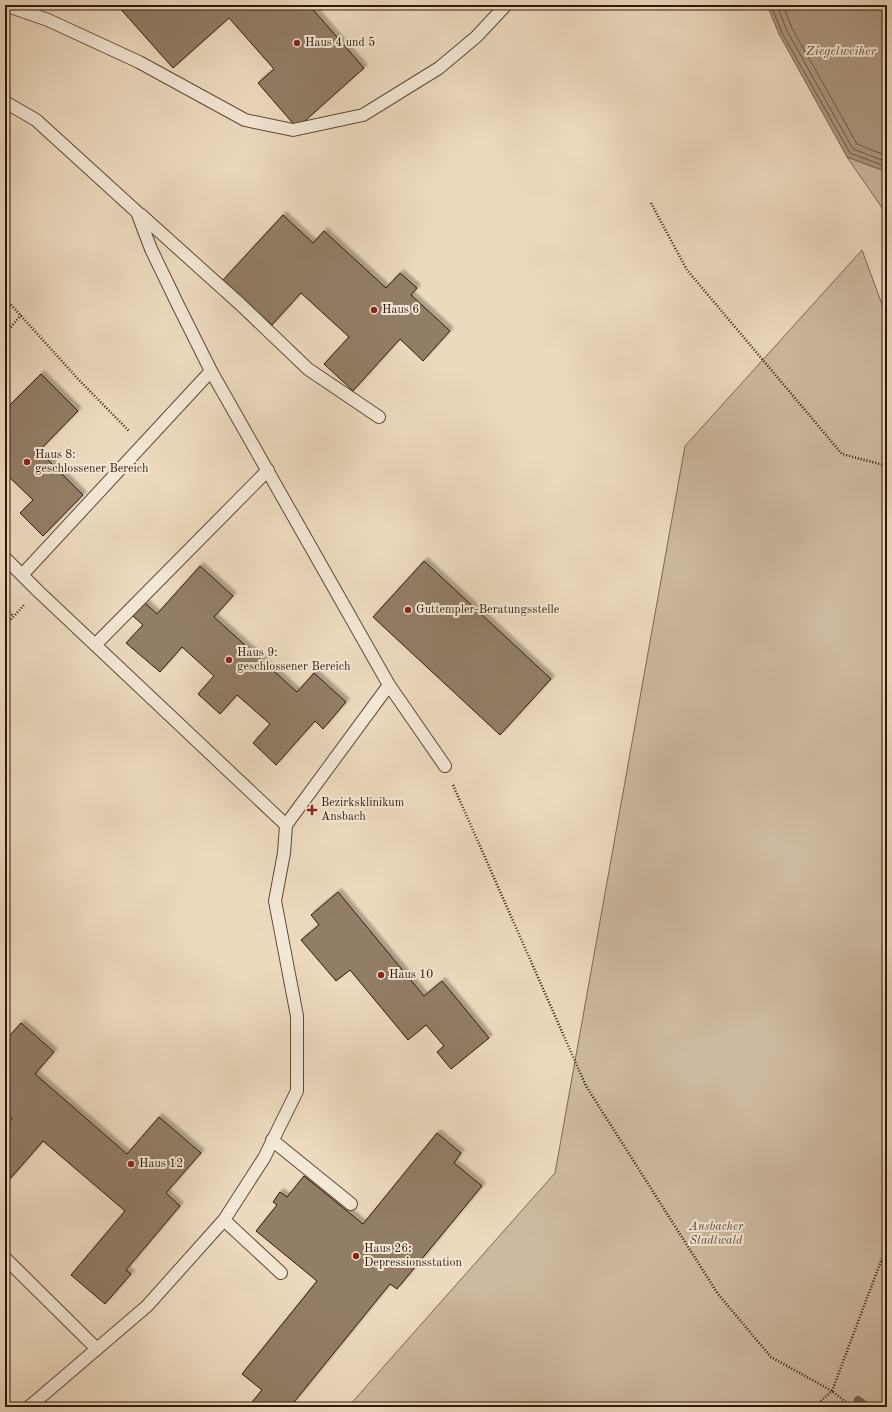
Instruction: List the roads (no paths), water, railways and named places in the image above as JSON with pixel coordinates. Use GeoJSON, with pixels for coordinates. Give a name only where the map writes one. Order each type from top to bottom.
{"type":"FeatureCollection","features":[{"type":"Feature","properties":{"kind":"lane"},"geometry":{"type":"LineString","coordinates":[[6,5],[48,20],[139,62],[245,120],[293,130],[363,115],[439,68],[476,36],[506,5]]}},
{"type":"Feature","properties":{"kind":"lane"},"geometry":{"type":"LineString","coordinates":[[5,102],[36,120],[240,304],[308,369],[379,417]]}},
{"type":"Feature","properties":{"kind":"lane"},"geometry":{"type":"LineString","coordinates":[[137,212],[158,263],[211,371],[389,684],[445,766]]}},
{"type":"Feature","properties":{"kind":"lane"},"geometry":{"type":"LineString","coordinates":[[22,575],[211,371]]}},
{"type":"Feature","properties":{"kind":"lane"},"geometry":{"type":"LineString","coordinates":[[95,645],[268,470]]}},
{"type":"Feature","properties":{"kind":"lane"},"geometry":{"type":"LineString","coordinates":[[5,558],[286,825]]}},
{"type":"Feature","properties":{"kind":"lane"},"geometry":{"type":"LineString","coordinates":[[29,1407],[147,1306],[224,1220],[264,1158],[297,1091],[297,1016],[275,902],[284,853],[286,825],[389,684]]}},
{"type":"Feature","properties":{"kind":"lane"},"geometry":{"type":"LineString","coordinates":[[272,1140],[351,1204]]}},
{"type":"Feature","properties":{"kind":"lane"},"geometry":{"type":"LineString","coordinates":[[224,1220],[281,1273]]}},
{"type":"Feature","properties":{"kind":"lane"},"geometry":{"type":"LineString","coordinates":[[5,1258],[97,1349]]}},
{"type":"Feature","properties":{"kind":"water","name":"Ziegelweiher"},"geometry":{"type":"Polygon","coordinates":[[[767,5],[887,5],[887,172],[847,157],[779,34],[767,5]]]}},
{"type":"Feature","properties":{"kind":"waterway"},"geometry":{"type":"LineString","coordinates":[[858,1400],[867,1407]]}},
{"type":"Feature","properties":{"kind":"place","name":"Haus 4 und 5"},"geometry":{"type":"Point","coordinates":[297,43]}},
{"type":"Feature","properties":{"kind":"place","name":"Haus 6"},"geometry":{"type":"Point","coordinates":[374,310]}},
{"type":"Feature","properties":{"kind":"place","name":"Haus 8: geschlossener Bereich"},"geometry":{"type":"Point","coordinates":[27,462]}},
{"type":"Feature","properties":{"kind":"place","name":"Guttempler-Beratungsstelle"},"geometry":{"type":"Point","coordinates":[408,610]}},
{"type":"Feature","properties":{"kind":"place","name":"Haus 9: geschlossener Bereich"},"geometry":{"type":"Point","coordinates":[229,660]}},
{"type":"Feature","properties":{"kind":"place","name":"Bezirksklinikum Ansbach"},"geometry":{"type":"Point","coordinates":[312,810]}},
{"type":"Feature","properties":{"kind":"place","name":"Haus 10"},"geometry":{"type":"Point","coordinates":[381,975]}},
{"type":"Feature","properties":{"kind":"place","name":"Haus 12"},"geometry":{"type":"Point","coordinates":[131,1164]}},
{"type":"Feature","properties":{"kind":"place","name":"Haus 26: Depressionsstation"},"geometry":{"type":"Point","coordinates":[356,1256]}},
{"type":"Feature","properties":{"kind":"park label","name":"Ansbacher Stadtwald"},"geometry":{"type":"Point","coordinates":[716,1234]}}]}
